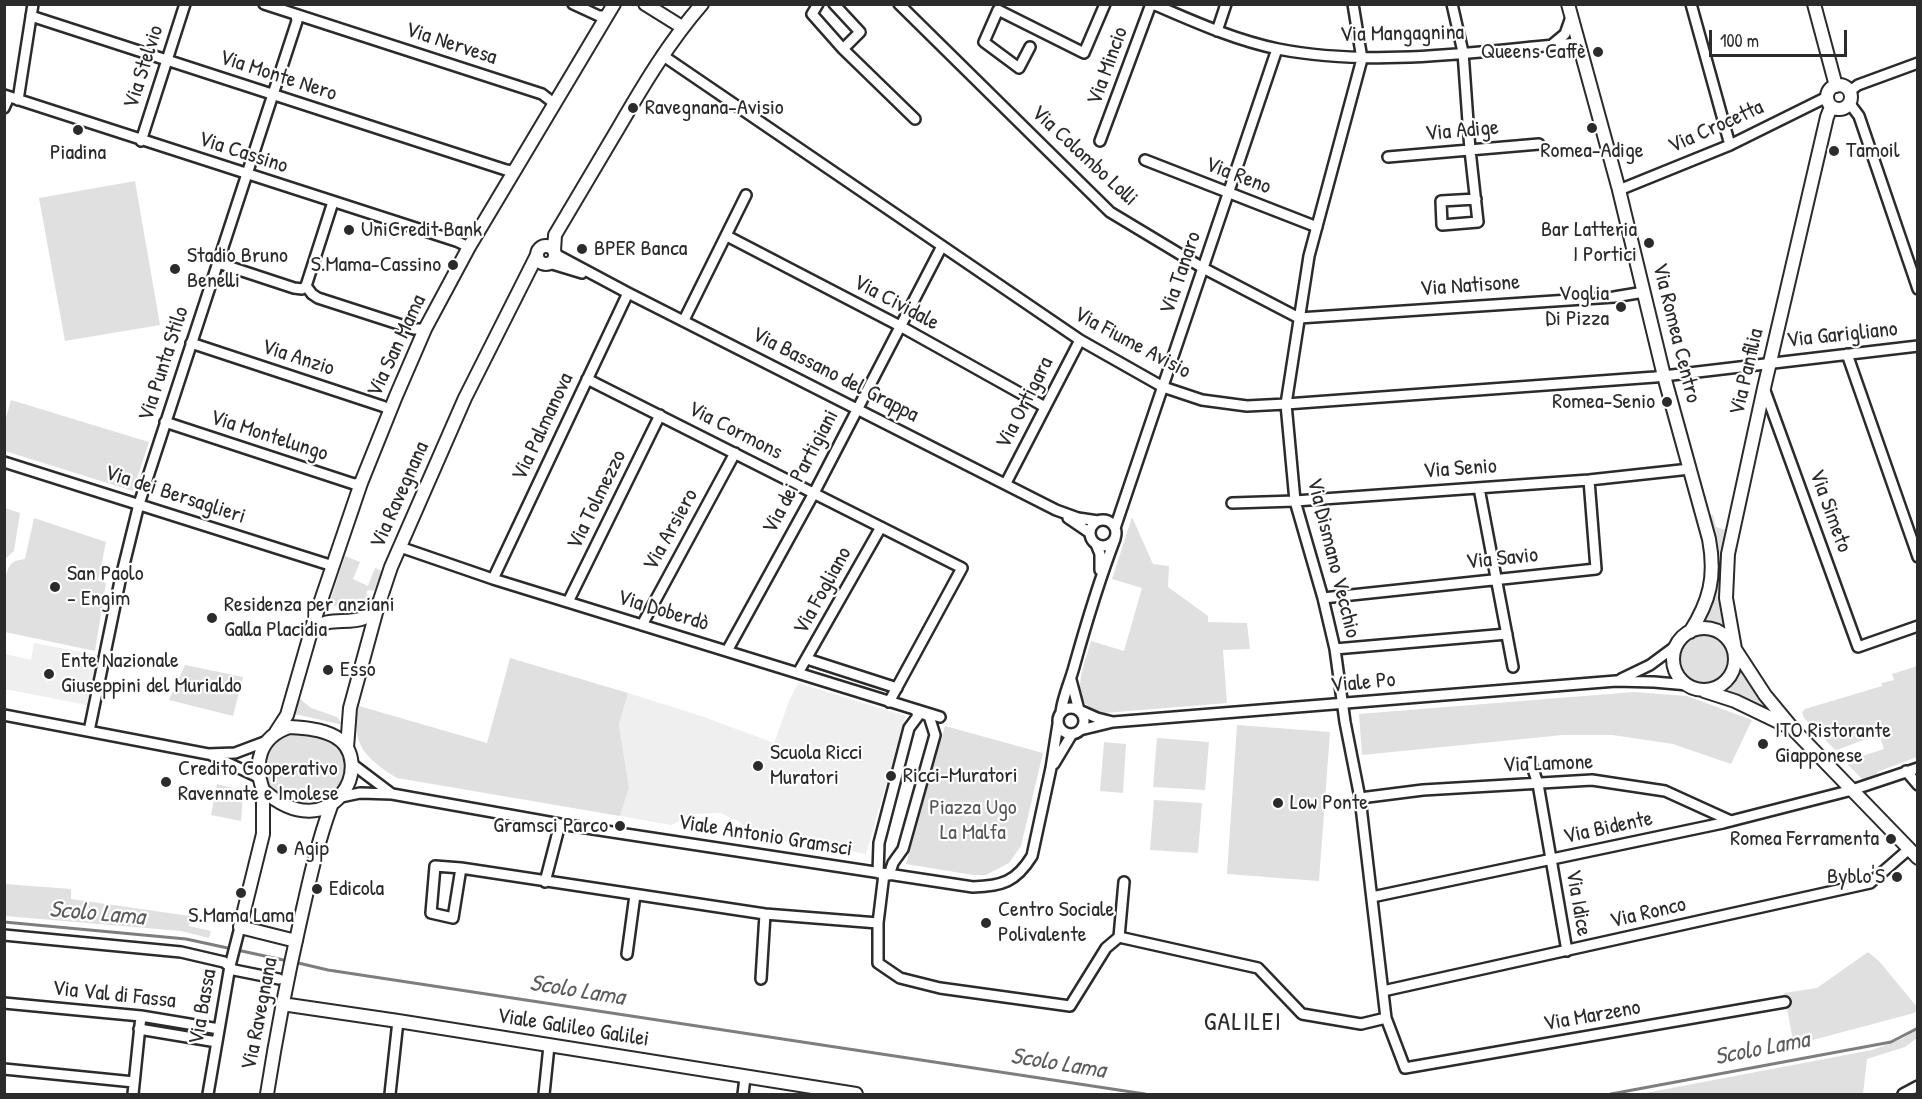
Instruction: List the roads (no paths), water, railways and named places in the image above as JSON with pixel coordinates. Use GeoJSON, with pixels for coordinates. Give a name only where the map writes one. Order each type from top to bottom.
{"type":"FeatureCollection","features":[{"type":"Feature","properties":{"kind":"street"},"geometry":{"type":"LineString","coordinates":[[4,108],[10,97],[33,4]]}},
{"type":"Feature","properties":{"kind":"street","name":"Via Stelvio"},"geometry":{"type":"LineString","coordinates":[[141,141],[185,4]]}},
{"type":"Feature","properties":{"kind":"street","name":"Via Nervesa"},"geometry":{"type":"LineString","coordinates":[[264,4],[542,94],[555,104]]}},
{"type":"Feature","properties":{"kind":"street"},"geometry":{"type":"LineString","coordinates":[[573,4],[599,16],[606,16]]}},
{"type":"Feature","properties":{"kind":"street","name":"Via San Mama"},"geometry":{"type":"LineString","coordinates":[[272,736],[287,715],[311,632],[361,483],[425,329],[513,171],[614,4]]}},
{"type":"Feature","properties":{"kind":"street"},"geometry":{"type":"LineString","coordinates":[[645,4],[682,27]]}},
{"type":"Feature","properties":{"kind":"street","name":"Via Ravegnana"},"geometry":{"type":"LineString","coordinates":[[347,748],[350,710],[377,609],[400,547],[465,398],[530,272],[548,257],[555,235],[662,55],[702,4]]}},
{"type":"Feature","properties":{"kind":"street"},"geometry":{"type":"LineString","coordinates":[[818,4],[812,14],[843,49],[915,119]]}},
{"type":"Feature","properties":{"kind":"street"},"geometry":{"type":"LineString","coordinates":[[834,4],[860,32],[843,49]]}},
{"type":"Feature","properties":{"kind":"street","name":"Via Colombo Lolli"},"geometry":{"type":"LineString","coordinates":[[899,4],[1110,212],[1203,268],[1299,318]]}},
{"type":"Feature","properties":{"kind":"street"},"geometry":{"type":"LineString","coordinates":[[1030,46],[1018,68],[984,42],[998,10],[1084,53],[1105,4]]}},
{"type":"Feature","properties":{"kind":"street","name":"Via Mangagnina"},"geometry":{"type":"LineString","coordinates":[[1152,4],[1217,31],[1277,49],[1362,59],[1552,45],[1576,37]]}},
{"type":"Feature","properties":{"kind":"street","name":"Via Mincio"},"geometry":{"type":"LineString","coordinates":[[1100,141],[1152,4]]}},
{"type":"Feature","properties":{"kind":"street"},"geometry":{"type":"LineString","coordinates":[[1217,31],[1226,4]]}},
{"type":"Feature","properties":{"kind":"street"},"geometry":{"type":"LineString","coordinates":[[1353,4],[1362,59]]}},
{"type":"Feature","properties":{"kind":"street"},"geometry":{"type":"LineString","coordinates":[[1452,4],[1463,52],[1470,150],[1475,185],[1478,222],[1442,225],[1441,201],[1476,199]]}},
{"type":"Feature","properties":{"kind":"street"},"geometry":{"type":"LineString","coordinates":[[1691,4],[1730,145]]}},
{"type":"Feature","properties":{"kind":"street"},"geometry":{"type":"LineString","coordinates":[[1814,4],[1836,86]]}},
{"type":"Feature","properties":{"kind":"street"},"geometry":{"type":"LineString","coordinates":[[1552,45],[1565,34],[1569,10]]}},
{"type":"Feature","properties":{"kind":"street","name":"Via Romea Centro"},"geometry":{"type":"LineString","coordinates":[[1569,10],[1619,190],[1664,376],[1709,539],[1711,570],[1707,602],[1690,632]]}},
{"type":"Feature","properties":{"kind":"street","name":"Via Punta Stilo"},"geometry":{"type":"LineString","coordinates":[[89,732],[120,581],[139,504],[248,174],[297,21],[296,15]]}},
{"type":"Feature","properties":{"kind":"street","name":"Via Monte Nero"},"geometry":{"type":"LineString","coordinates":[[31,16],[513,171]]}},
{"type":"Feature","properties":{"kind":"street","name":"Via Tanaro"},"geometry":{"type":"LineString","coordinates":[[1115,528],[1277,49]]}},
{"type":"Feature","properties":{"kind":"street","name":"Via Fiume Avisio"},"geometry":{"type":"LineString","coordinates":[[662,55],[1080,340],[1163,387],[1202,400],[1247,406],[1286,405],[1664,376]]}},
{"type":"Feature","properties":{"kind":"street","name":"Via Dismano Vecchio"},"geometry":{"type":"LineString","coordinates":[[1362,59],[1309,256],[1286,405],[1295,501],[1335,649],[1342,704],[1360,798],[1386,1018],[1405,1068]]}},
{"type":"Feature","properties":{"kind":"street"},"geometry":{"type":"LineString","coordinates":[[1850,91],[1858,85],[1917,63]]}},
{"type":"Feature","properties":{"kind":"street"},"geometry":{"type":"LineString","coordinates":[[1836,86],[1844,86],[1850,91],[1852,98],[1850,104],[1843,109],[1829,102],[1830,90],[1836,86]]}},
{"type":"Feature","properties":{"kind":"street","name":"Via Cassino"},"geometry":{"type":"LineString","coordinates":[[10,97],[469,247]]}},
{"type":"Feature","properties":{"kind":"street","name":"Via Crocetta"},"geometry":{"type":"LineString","coordinates":[[1619,190],[1829,102]]}},
{"type":"Feature","properties":{"kind":"street","name":"Via Panfilia"},"geometry":{"type":"LineString","coordinates":[[1735,649],[1726,598],[1728,554],[1829,102]]}},
{"type":"Feature","properties":{"kind":"street"},"geometry":{"type":"LineString","coordinates":[[1850,104],[1859,116],[1917,289]]}},
{"type":"Feature","properties":{"kind":"street","name":"Via Adige"},"geometry":{"type":"LineString","coordinates":[[1388,157],[1539,144]]}},
{"type":"Feature","properties":{"kind":"street","name":"Via Reno"},"geometry":{"type":"LineString","coordinates":[[1145,160],[1317,227]]}},
{"type":"Feature","properties":{"kind":"street"},"geometry":{"type":"LineString","coordinates":[[684,320],[746,195]]}},
{"type":"Feature","properties":{"kind":"street"},"geometry":{"type":"LineString","coordinates":[[218,263],[302,289],[306,286],[333,202]]}},
{"type":"Feature","properties":{"kind":"street","name":"Via Cividale"},"geometry":{"type":"LineString","coordinates":[[727,236],[900,326],[1045,407]]}},
{"type":"Feature","properties":{"kind":"street","name":"Via dei Partigiani"},"geometry":{"type":"LineString","coordinates":[[726,651],[814,493],[942,246]]}},
{"type":"Feature","properties":{"kind":"street","name":"Via Bassano del Grappa"},"geometry":{"type":"LineString","coordinates":[[548,257],[596,277],[684,320],[1006,483],[1056,510],[1090,533]]}},
{"type":"Feature","properties":{"kind":"street"},"geometry":{"type":"LineString","coordinates":[[306,286],[318,298],[414,329],[425,329]]}},
{"type":"Feature","properties":{"kind":"street","name":"Via Natisone"},"geometry":{"type":"LineString","coordinates":[[1299,318],[1614,297],[1644,292]]}},
{"type":"Feature","properties":{"kind":"street","name":"Via Palmanova"},"geometry":{"type":"LineString","coordinates":[[493,579],[628,293]]}},
{"type":"Feature","properties":{"kind":"street","name":"Via Ortigara"},"geometry":{"type":"LineString","coordinates":[[1006,483],[1080,340]]}},
{"type":"Feature","properties":{"kind":"street","name":"Via Anzio"},"geometry":{"type":"LineString","coordinates":[[191,343],[382,406],[387,408],[389,413]]}},
{"type":"Feature","properties":{"kind":"street","name":"Via Garigliano"},"geometry":{"type":"LineString","coordinates":[[1664,376],[1917,346]]}},
{"type":"Feature","properties":{"kind":"street"},"geometry":{"type":"LineString","coordinates":[[1847,354],[1917,557]]}},
{"type":"Feature","properties":{"kind":"street","name":"Via Cormons"},"geometry":{"type":"LineString","coordinates":[[587,379],[962,568],[897,688]]}},
{"type":"Feature","properties":{"kind":"street","name":"Via Simeto"},"geometry":{"type":"LineString","coordinates":[[1764,388],[1858,647],[1917,626]]}},
{"type":"Feature","properties":{"kind":"street","name":"Via Tolmezzo"},"geometry":{"type":"LineString","coordinates":[[568,602],[660,415]]}},
{"type":"Feature","properties":{"kind":"street","name":"Via Montelungo"},"geometry":{"type":"LineString","coordinates":[[165,422],[354,484],[361,483]]}},
{"type":"Feature","properties":{"kind":"street","name":"Via Arsiero"},"geometry":{"type":"LineString","coordinates":[[642,625],[735,453]]}},
{"type":"Feature","properties":{"kind":"street","name":"Via dei Bersaglieri"},"geometry":{"type":"LineString","coordinates":[[4,462],[333,566]]}},
{"type":"Feature","properties":{"kind":"street","name":"Via Senio"},"geometry":{"type":"LineString","coordinates":[[1232,503],[1295,501],[1589,480],[1690,469]]}},
{"type":"Feature","properties":{"kind":"street","name":"Via Savio"},"geometry":{"type":"LineString","coordinates":[[1323,598],[1596,569],[1589,480]]}},
{"type":"Feature","properties":{"kind":"street"},"geometry":{"type":"LineString","coordinates":[[1479,488],[1513,667]]}},
{"type":"Feature","properties":{"kind":"street"},"geometry":{"type":"LineString","coordinates":[[1096,590],[1101,565],[1100,554],[1090,533],[1092,526],[1100,520],[1114,516],[1120,509]]}},
{"type":"Feature","properties":{"kind":"street","name":"Via Bassano del Grappa"},"geometry":{"type":"LineString","coordinates":[[1056,510],[1078,518],[1100,520]]}},
{"type":"Feature","properties":{"kind":"street"},"geometry":{"type":"LineString","coordinates":[[1061,712],[1072,707],[1083,713],[1085,722],[1076,732],[1065,732],[1058,724],[1063,699],[1114,539],[1115,528],[1110,522],[1100,520]]}},
{"type":"Feature","properties":{"kind":"street","name":"Via Fogliano"},"geometry":{"type":"LineString","coordinates":[[798,673],[881,527]]}},
{"type":"Feature","properties":{"kind":"street"},"geometry":{"type":"LineString","coordinates":[[1096,544],[1108,545],[1114,539]]}},
{"type":"Feature","properties":{"kind":"street","name":"Via Doberdò"},"geometry":{"type":"LineString","coordinates":[[400,547],[493,579],[916,710]]}},
{"type":"Feature","properties":{"kind":"street"},"geometry":{"type":"LineString","coordinates":[[311,632],[328,621],[364,618],[377,609]]}},
{"type":"Feature","properties":{"kind":"street"},"geometry":{"type":"LineString","coordinates":[[1794,730],[1735,701],[1688,686],[1676,672],[1674,654],[1677,645],[1690,632],[1707,629],[1716,631],[1730,640],[1765,695],[1794,730],[1913,853]]}},
{"type":"Feature","properties":{"kind":"street"},"geometry":{"type":"LineString","coordinates":[[1335,649],[1507,634]]}},
{"type":"Feature","properties":{"kind":"street","name":"Viale Po"},"geometry":{"type":"LineString","coordinates":[[1616,681],[1650,665],[1677,645]]}},
{"type":"Feature","properties":{"kind":"street"},"geometry":{"type":"LineString","coordinates":[[1701,690],[1711,689],[1728,679],[1736,659],[1735,649]]}},
{"type":"Feature","properties":{"kind":"street"},"geometry":{"type":"LineString","coordinates":[[807,659],[897,688],[889,702]]}},
{"type":"Feature","properties":{"kind":"street"},"geometry":{"type":"LineString","coordinates":[[1071,679],[1079,710]]}},
{"type":"Feature","properties":{"kind":"street","name":"Viale Po"},"geometry":{"type":"LineString","coordinates":[[1076,732],[1113,722],[1616,681],[1645,681],[1688,686]]}},
{"type":"Feature","properties":{"kind":"street"},"geometry":{"type":"LineString","coordinates":[[916,710],[940,717]]}},
{"type":"Feature","properties":{"kind":"street"},"geometry":{"type":"LineString","coordinates":[[916,710],[918,716],[912,725],[879,843],[884,874],[878,923],[878,963],[900,978],[940,988],[1070,1006],[1106,948],[1119,937],[1124,882]]}},
{"type":"Feature","properties":{"kind":"street"},"geometry":{"type":"LineString","coordinates":[[884,874],[903,849],[935,735],[929,716],[916,710]]}},
{"type":"Feature","properties":{"kind":"street","name":"Viale Po"},"geometry":{"type":"LineString","coordinates":[[1079,710],[1096,718],[1113,722]]}},
{"type":"Feature","properties":{"kind":"street"},"geometry":{"type":"LineString","coordinates":[[4,715],[208,754],[235,753],[289,727],[314,730],[336,737],[347,748],[351,775],[347,787],[336,802],[310,811],[284,805],[261,784],[208,754]]}},
{"type":"Feature","properties":{"kind":"street"},"geometry":{"type":"LineString","coordinates":[[912,725],[924,722],[933,728]]}},
{"type":"Feature","properties":{"kind":"street","name":"Viale Antonio Gramsci"},"geometry":{"type":"LineString","coordinates":[[336,802],[360,793],[392,794],[560,824],[884,874],[973,887],[1003,884],[1025,868],[1032,856],[1058,724]]}},
{"type":"Feature","properties":{"kind":"street","name":"Viale Antonio Gramsci"},"geometry":{"type":"LineString","coordinates":[[1051,768],[1076,732]]}},
{"type":"Feature","properties":{"kind":"street"},"geometry":{"type":"LineString","coordinates":[[261,784],[260,759],[272,736]]}},
{"type":"Feature","properties":{"kind":"street","name":"Viale Antonio Gramsci"},"geometry":{"type":"LineString","coordinates":[[351,763],[392,794]]}},
{"type":"Feature","properties":{"kind":"street","name":"Via Idice"},"geometry":{"type":"LineString","coordinates":[[1531,763],[1538,784],[1567,951]]}},
{"type":"Feature","properties":{"kind":"street","name":"Via Bidente"},"geometry":{"type":"LineString","coordinates":[[1372,897],[1551,861],[1731,821],[1852,790],[1917,768]]}},
{"type":"Feature","properties":{"kind":"street"},"geometry":{"type":"LineString","coordinates":[[1906,771],[1917,785]]}},
{"type":"Feature","properties":{"kind":"street","name":"Via Lamone"},"geometry":{"type":"LineString","coordinates":[[1360,798],[1423,790],[1592,780],[1665,791],[1731,821]]}},
{"type":"Feature","properties":{"kind":"street","name":"Via Ravegnana"},"geometry":{"type":"LineString","coordinates":[[261,784],[264,834],[240,927],[296,941]]}},
{"type":"Feature","properties":{"kind":"street","name":"Via Ravegnana"},"geometry":{"type":"LineString","coordinates":[[267,1095],[282,1004],[283,980],[296,941],[318,841],[336,802]]}},
{"type":"Feature","properties":{"kind":"street"},"geometry":{"type":"LineString","coordinates":[[545,882],[560,824]]}},
{"type":"Feature","properties":{"kind":"street"},"geometry":{"type":"LineString","coordinates":[[879,852],[888,858],[898,856]]}},
{"type":"Feature","properties":{"kind":"street","name":"Via Ronco"},"geometry":{"type":"LineString","coordinates":[[1383,992],[1870,883],[1913,853]]}},
{"type":"Feature","properties":{"kind":"street"},"geometry":{"type":"LineString","coordinates":[[461,868],[453,918],[431,913],[435,866],[461,868],[765,914],[878,923]]}},
{"type":"Feature","properties":{"kind":"street"},"geometry":{"type":"LineString","coordinates":[[627,954],[635,895]]}},
{"type":"Feature","properties":{"kind":"street"},"geometry":{"type":"LineString","coordinates":[[761,979],[765,914]]}},
{"type":"Feature","properties":{"kind":"street","name":"Via Bassa"},"geometry":{"type":"LineString","coordinates":[[208,1095],[230,966],[240,927]]}},
{"type":"Feature","properties":{"kind":"street"},"geometry":{"type":"LineString","coordinates":[[4,935],[181,952],[224,962],[234,970],[283,980]]}},
{"type":"Feature","properties":{"kind":"street"},"geometry":{"type":"LineString","coordinates":[[1119,937],[1258,968],[1302,1014],[1361,1024],[1386,1018]]}},
{"type":"Feature","properties":{"kind":"street","name":"Via Marzeno"},"geometry":{"type":"LineString","coordinates":[[1405,1068],[1785,1002]]}},
{"type":"Feature","properties":{"kind":"street","name":"Via Val di Fassa"},"geometry":{"type":"LineString","coordinates":[[4,1004],[141,1016],[219,1029]]}},
{"type":"Feature","properties":{"kind":"street","name":"Viale Galileo Galilei"},"geometry":{"type":"LineString","coordinates":[[282,1004],[856,1095]]}},
{"type":"Feature","properties":{"kind":"street"},"geometry":{"type":"LineString","coordinates":[[134,1095],[141,1016]]}},
{"type":"Feature","properties":{"kind":"street"},"geometry":{"type":"LineString","coordinates":[[390,1095],[398,1021]]}},
{"type":"Feature","properties":{"kind":"street","name":"Via Val di Fassa"},"geometry":{"type":"LineString","coordinates":[[140,1029],[217,1042]]}},
{"type":"Feature","properties":{"kind":"street"},"geometry":{"type":"LineString","coordinates":[[544,1095],[549,1046]]}},
{"type":"Feature","properties":{"kind":"street"},"geometry":{"type":"LineString","coordinates":[[4,1069],[134,1082]]}},
{"type":"Feature","properties":{"kind":"street"},"geometry":{"type":"LineString","coordinates":[[743,1095],[745,1078]]}},
{"type":"Feature","properties":{"kind":"street"},"geometry":{"type":"LineString","coordinates":[[1903,1095],[1917,1086]]}},
{"type":"Feature","properties":{"kind":"waterway","name":"Scolo Lama"},"geometry":{"type":"LineString","coordinates":[[4,922],[186,939],[288,961]]}},
{"type":"Feature","properties":{"kind":"waterway","name":"Scolo Lama"},"geometry":{"type":"LineString","coordinates":[[294,962],[328,970],[1145,1094]]}},
{"type":"Feature","properties":{"kind":"waterway","name":"Scolo Lama"},"geometry":{"type":"LineString","coordinates":[[1611,1094],[1891,1042],[1918,1028]]}},
{"type":"Feature","properties":{"kind":"place","name":"Queens Caffè"},"geometry":{"type":"Point","coordinates":[1598,52]}},
{"type":"Feature","properties":{"kind":"place","name":"Ravegnana-Avisio"},"geometry":{"type":"Point","coordinates":[633,108]}},
{"type":"Feature","properties":{"kind":"place","name":"Romea-Adige"},"geometry":{"type":"Point","coordinates":[1592,128]}},
{"type":"Feature","properties":{"kind":"place","name":"Piadina"},"geometry":{"type":"Point","coordinates":[78,130]}},
{"type":"Feature","properties":{"kind":"place","name":"Tamoil"},"geometry":{"type":"Point","coordinates":[1834,151]}},
{"type":"Feature","properties":{"kind":"place","name":"UniCredit Bank"},"geometry":{"type":"Point","coordinates":[349,230]}},
{"type":"Feature","properties":{"kind":"place","name":"Bar Latteria I Portici"},"geometry":{"type":"Point","coordinates":[1649,243]}},
{"type":"Feature","properties":{"kind":"place","name":"BPER Banca"},"geometry":{"type":"Point","coordinates":[582,249]}},
{"type":"Feature","properties":{"kind":"place","name":"S.Mama-Cassino"},"geometry":{"type":"Point","coordinates":[453,265]}},
{"type":"Feature","properties":{"kind":"place","name":"Stadio Bruno Benelli"},"geometry":{"type":"Point","coordinates":[175,269]}},
{"type":"Feature","properties":{"kind":"place","name":"Voglia Di Pizza"},"geometry":{"type":"Point","coordinates":[1621,307]}},
{"type":"Feature","properties":{"kind":"place","name":"Romea-Senio"},"geometry":{"type":"Point","coordinates":[1667,402]}},
{"type":"Feature","properties":{"kind":"place","name":"San Paolo - Engim"},"geometry":{"type":"Point","coordinates":[55,587]}},
{"type":"Feature","properties":{"kind":"place","name":"Residenza per anziani Galla Placidia"},"geometry":{"type":"Point","coordinates":[212,618]}},
{"type":"Feature","properties":{"kind":"place","name":"Esso"},"geometry":{"type":"Point","coordinates":[328,670]}},
{"type":"Feature","properties":{"kind":"place","name":"Ente Nazionale Giuseppini del Murialdo"},"geometry":{"type":"Point","coordinates":[49,674]}},
{"type":"Feature","properties":{"kind":"place","name":"ITO Ristorante Giapponese"},"geometry":{"type":"Point","coordinates":[1763,744]}},
{"type":"Feature","properties":{"kind":"place","name":"Scuola Ricci Muratori"},"geometry":{"type":"Point","coordinates":[758,766]}},
{"type":"Feature","properties":{"kind":"place","name":"Ricci-Muratori"},"geometry":{"type":"Point","coordinates":[891,776]}},
{"type":"Feature","properties":{"kind":"place","name":"Credito Cooperativo Ravennate e Imolese"},"geometry":{"type":"Point","coordinates":[166,782]}},
{"type":"Feature","properties":{"kind":"place","name":"Low Ponte"},"geometry":{"type":"Point","coordinates":[1278,803]}},
{"type":"Feature","properties":{"kind":"place","name":"Gramsci Parco"},"geometry":{"type":"Point","coordinates":[620,826]}},
{"type":"Feature","properties":{"kind":"place","name":"Romea Ferramenta"},"geometry":{"type":"Point","coordinates":[1891,839]}},
{"type":"Feature","properties":{"kind":"place","name":"Agip"},"geometry":{"type":"Point","coordinates":[282,849]}},
{"type":"Feature","properties":{"kind":"place","name":"Byblo'S"},"geometry":{"type":"Point","coordinates":[1897,877]}},
{"type":"Feature","properties":{"kind":"place","name":"Edicola"},"geometry":{"type":"Point","coordinates":[317,889]}},
{"type":"Feature","properties":{"kind":"place","name":"S.Mama Lama"},"geometry":{"type":"Point","coordinates":[241,893]}},
{"type":"Feature","properties":{"kind":"place","name":"Centro Sociale Polivalente"},"geometry":{"type":"Point","coordinates":[986,923]}},
{"type":"Feature","properties":{"kind":"district","name":"GALILEI"},"geometry":{"type":"Point","coordinates":[1243,1023]}},
{"type":"Feature","properties":{"kind":"park label","name":"Piazza Ugo La Malfa"},"geometry":{"type":"Point","coordinates":[973,820]}}]}
